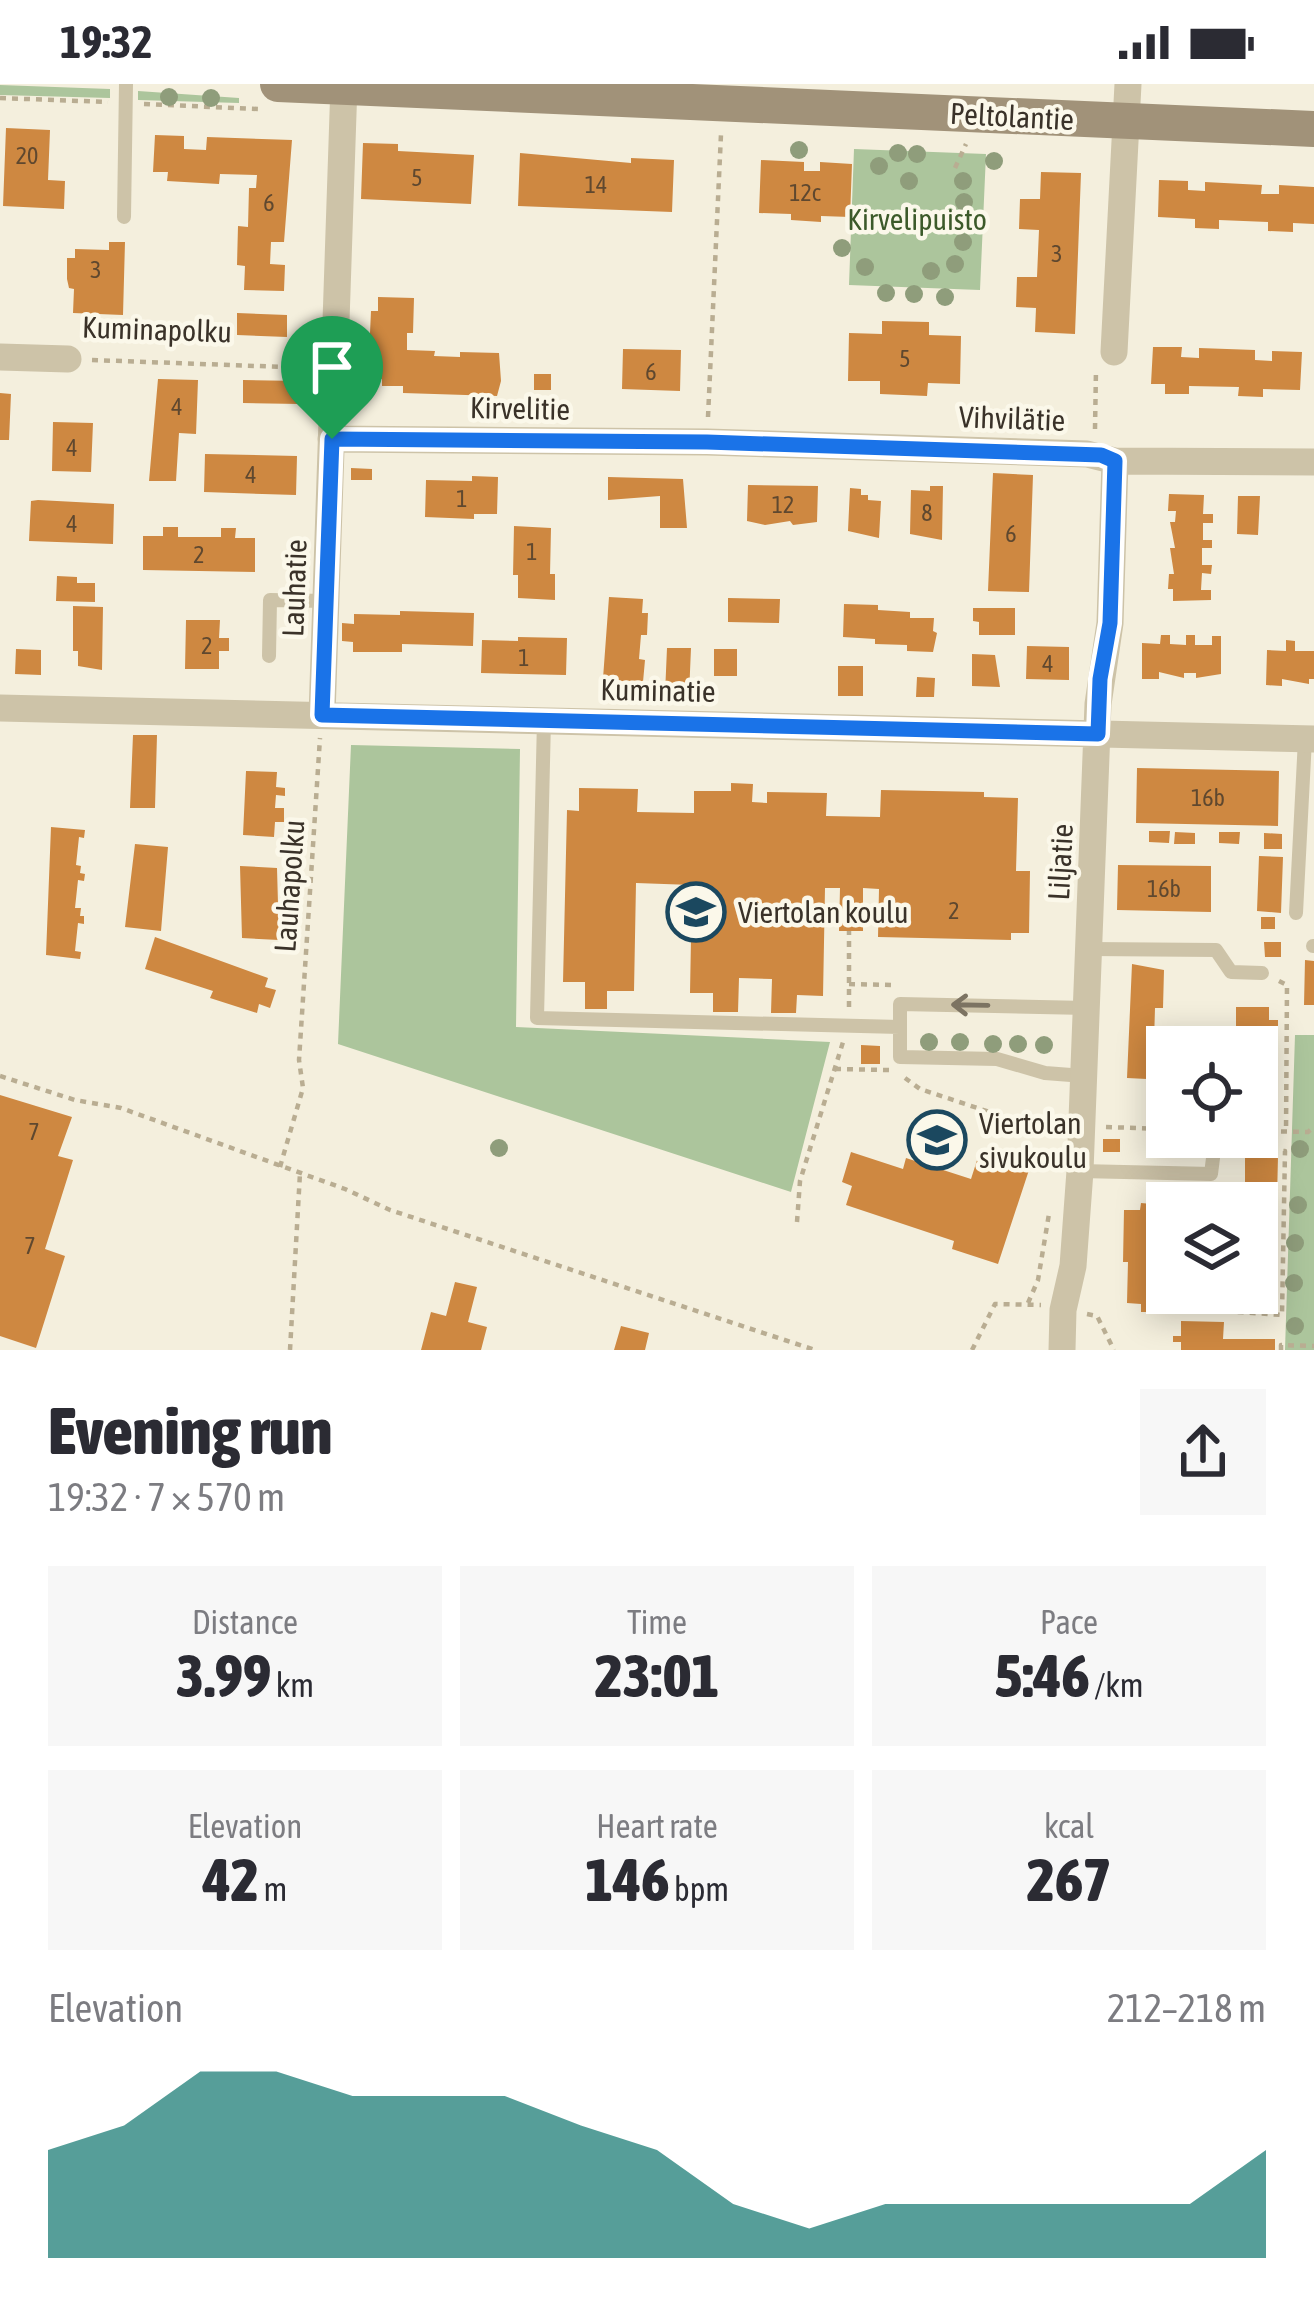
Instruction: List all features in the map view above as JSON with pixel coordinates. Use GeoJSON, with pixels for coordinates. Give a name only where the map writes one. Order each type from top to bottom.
{"type":"FeatureCollection","features":[{"type":"Feature","properties":{"kind":"street","name":"Peltolantie"},"geometry":{"type":"LineString","coordinates":[[278,84],[1314,129]]}},
{"type":"Feature","properties":{"kind":"street"},"geometry":{"type":"LineString","coordinates":[[1114,352],[1128,84]]}},
{"type":"Feature","properties":{"kind":"street"},"geometry":{"type":"LineString","coordinates":[[324,359],[344,86]]}},
{"type":"Feature","properties":{"kind":"street","name":"Kuminapolku"},"geometry":{"type":"LineString","coordinates":[[0,357],[68,359]]}},
{"type":"Feature","properties":{"kind":"street","name":"Lauhatie"},"geometry":{"type":"LineString","coordinates":[[322,715],[333,391]]}},
{"type":"Feature","properties":{"kind":"street","name":"Kirvelitie"},"geometry":{"type":"LineString","coordinates":[[332,439],[707,442]]}},
{"type":"Feature","properties":{"kind":"street","name":"Vihvilätie"},"geometry":{"type":"LineString","coordinates":[[707,442],[1087,454],[1115,461],[1314,462]]}},
{"type":"Feature","properties":{"kind":"street","name":"Liljatie"},"geometry":{"type":"LineString","coordinates":[[1061,1350],[1080,1171],[1072,1131],[1084,1076],[1100,679],[1110,623],[1115,461]]}},
{"type":"Feature","properties":{"kind":"street","name":"Kuminatie"},"geometry":{"type":"LineString","coordinates":[[0,708],[1309,739]]}},
{"type":"Feature","properties":{"kind":"street","name":"Liljatie"},"geometry":{"type":"LineString","coordinates":[[1073,1266],[1081,1312],[1081,1350]]}},
{"type":"Feature","properties":{"kind":"lane"},"geometry":{"type":"LineString","coordinates":[[124,217],[125,84]]}},
{"type":"Feature","properties":{"kind":"lane"},"geometry":{"type":"LineString","coordinates":[[269,656],[270,600],[326,602]]}},
{"type":"Feature","properties":{"kind":"lane"},"geometry":{"type":"LineString","coordinates":[[544,720],[537,1018],[900,1027]]}},
{"type":"Feature","properties":{"kind":"lane"},"geometry":{"type":"LineString","coordinates":[[1296,913],[1309,739]]}},
{"type":"Feature","properties":{"kind":"lane"},"geometry":{"type":"LineString","coordinates":[[1090,949],[1216,950],[1231,972],[1262,973]]}},
{"type":"Feature","properties":{"kind":"lane"},"geometry":{"type":"LineString","coordinates":[[1084,1076],[1046,1073],[997,1059],[900,1057],[900,1004],[1087,1007]]}},
{"type":"Feature","properties":{"kind":"lane"},"geometry":{"type":"LineString","coordinates":[[1080,1171],[1211,1174],[1213,1158]]}},
{"type":"Feature","properties":{"kind":"path"},"geometry":{"type":"LineString","coordinates":[[707,442],[726,105]]}},
{"type":"Feature","properties":{"kind":"path"},"geometry":{"type":"LineString","coordinates":[[955,168],[969,139]]}},
{"type":"Feature","properties":{"kind":"path"},"geometry":{"type":"LineString","coordinates":[[1087,454],[1088,436],[1095,437],[1096,351],[1114,352]]}},
{"type":"Feature","properties":{"kind":"path","name":"Kuminapolku"},"geometry":{"type":"LineString","coordinates":[[68,359],[324,359]]}},
{"type":"Feature","properties":{"kind":"path","name":"Lauhapolku"},"geometry":{"type":"LineString","coordinates":[[280,1167],[303,1088],[299,1060],[322,715]]}},
{"type":"Feature","properties":{"kind":"path"},"geometry":{"type":"LineString","coordinates":[[797,1222],[800,1180],[849,1025],[849,931]]}},
{"type":"Feature","properties":{"kind":"path"},"geometry":{"type":"LineString","coordinates":[[1262,973],[1287,985],[1286,1132]]}},
{"type":"Feature","properties":{"kind":"path"},"geometry":{"type":"LineString","coordinates":[[835,1070],[896,1071],[920,1089],[1072,1131],[1146,1129]]}},
{"type":"Feature","properties":{"kind":"path"},"geometry":{"type":"LineString","coordinates":[[0,1076],[75,1100],[121,1108],[390,1210],[815,1350]]}},
{"type":"Feature","properties":{"kind":"path"},"geometry":{"type":"LineString","coordinates":[[1278,1132],[1311,1130]]}},
{"type":"Feature","properties":{"kind":"path"},"geometry":{"type":"LineString","coordinates":[[1268,1314],[1282,1315],[1285,1151],[1278,1151]]}},
{"type":"Feature","properties":{"kind":"path"},"geometry":{"type":"LineString","coordinates":[[290,1350],[300,1173]]}},
{"type":"Feature","properties":{"kind":"path"},"geometry":{"type":"LineString","coordinates":[[972,1350],[995,1304],[1028,1303]]}},
{"type":"Feature","properties":{"kind":"path"},"geometry":{"type":"LineString","coordinates":[[1281,1350],[1281,1345],[1314,1346]]}},
{"type":"Feature","properties":{"kind":"green space"},"geometry":{"type":"Polygon","coordinates":[[[0,85],[110,89],[110,98],[0,95],[0,85]]]}},
{"type":"Feature","properties":{"kind":"green space"},"geometry":{"type":"Polygon","coordinates":[[[138,91],[239,98],[239,103],[138,100],[138,91]]]}},
{"type":"Feature","properties":{"kind":"green space","name":"Kirvelipuisto"},"geometry":{"type":"Polygon","coordinates":[[[854,149],[986,154],[980,290],[849,285],[854,149]]]}},
{"type":"Feature","properties":{"kind":"green space"},"geometry":{"type":"Polygon","coordinates":[[[351,745],[520,749],[516,1027],[830,1042],[791,1192],[338,1044],[351,745]]]}},
{"type":"Feature","properties":{"kind":"green space"},"geometry":{"type":"Polygon","coordinates":[[[1295,1035],[1314,1035],[1314,1350],[1285,1350],[1295,1035]]]}},
{"type":"Feature","properties":{"kind":"building"},"geometry":{"type":"Polygon","coordinates":[[[6,128],[50,130],[48,180],[65,181],[64,209],[3,206],[6,128]]]}},
{"type":"Feature","properties":{"kind":"building"},"geometry":{"type":"Polygon","coordinates":[[[155,135],[184,136],[184,149],[206,150],[207,137],[292,140],[284,242],[271,242],[270,264],[285,265],[284,291],[244,290],[245,266],[237,265],[238,226],[248,227],[249,188],[256,188],[257,175],[220,174],[219,184],[167,181],[168,172],[153,172],[155,135]]]}},
{"type":"Feature","properties":{"kind":"building"},"geometry":{"type":"Polygon","coordinates":[[[363,143],[398,144],[398,151],[474,155],[471,204],[361,199],[363,143]]]}},
{"type":"Feature","properties":{"kind":"building"},"geometry":{"type":"Polygon","coordinates":[[[520,153],[631,163],[631,158],[674,160],[672,212],[518,206],[520,153]]]}},
{"type":"Feature","properties":{"kind":"building"},"geometry":{"type":"Polygon","coordinates":[[[761,160],[804,162],[804,171],[820,171],[820,162],[852,164],[850,217],[821,216],[821,222],[791,220],[791,214],[759,213],[761,160]]]}},
{"type":"Feature","properties":{"kind":"building"},"geometry":{"type":"Polygon","coordinates":[[[1041,172],[1081,173],[1075,334],[1035,332],[1036,308],[1016,307],[1017,277],[1037,277],[1039,230],[1019,229],[1020,199],[1040,199],[1041,172]]]}},
{"type":"Feature","properties":{"kind":"building"},"geometry":{"type":"Polygon","coordinates":[[[1159,180],[1188,181],[1188,190],[1205,191],[1205,182],[1262,185],[1261,194],[1279,194],[1279,185],[1314,187],[1314,224],[1293,223],[1293,232],[1268,231],[1268,222],[1219,220],[1219,229],[1195,228],[1195,219],[1158,217],[1159,180]]]}},
{"type":"Feature","properties":{"kind":"building"},"geometry":{"type":"Polygon","coordinates":[[[109,242],[125,242],[123,315],[73,313],[67,258],[75,258],[75,249],[109,250],[109,242]]]}},
{"type":"Feature","properties":{"kind":"building"},"geometry":{"type":"Polygon","coordinates":[[[378,297],[414,298],[413,333],[407,333],[407,350],[460,357],[460,352],[499,353],[497,396],[403,393],[403,386],[382,386],[382,379],[368,378],[371,311],[378,311],[378,297]]]}},
{"type":"Feature","properties":{"kind":"building"},"geometry":{"type":"Polygon","coordinates":[[[237,313],[287,315],[287,337],[237,335],[237,313]]]}},
{"type":"Feature","properties":{"kind":"building"},"geometry":{"type":"Polygon","coordinates":[[[882,321],[929,322],[929,335],[961,336],[960,384],[928,383],[927,396],[880,394],[880,381],[848,381],[849,333],[882,334],[882,321]]]}},
{"type":"Feature","properties":{"kind":"building"},"geometry":{"type":"Polygon","coordinates":[[[1153,347],[1182,347],[1181,357],[1199,358],[1199,348],[1255,350],[1255,360],[1272,361],[1272,351],[1302,352],[1300,390],[1263,389],[1263,397],[1238,396],[1239,387],[1189,386],[1189,394],[1165,394],[1165,384],[1151,384],[1153,347]]]}},
{"type":"Feature","properties":{"kind":"building"},"geometry":{"type":"Polygon","coordinates":[[[623,349],[681,350],[680,391],[622,389],[623,349]]]}},
{"type":"Feature","properties":{"kind":"building"},"geometry":{"type":"Polygon","coordinates":[[[534,374],[551,374],[551,390],[534,390],[534,374]]]}},
{"type":"Feature","properties":{"kind":"building"},"geometry":{"type":"Polygon","coordinates":[[[158,379],[198,380],[196,434],[179,433],[176,481],[149,481],[158,379]]]}},
{"type":"Feature","properties":{"kind":"building"},"geometry":{"type":"Polygon","coordinates":[[[243,380],[301,381],[300,404],[243,403],[243,380]]]}},
{"type":"Feature","properties":{"kind":"building"},"geometry":{"type":"Polygon","coordinates":[[[0,393],[11,394],[9,440],[0,440],[0,393]]]}},
{"type":"Feature","properties":{"kind":"building"},"geometry":{"type":"Polygon","coordinates":[[[53,422],[93,423],[91,472],[52,471],[53,422]]]}},
{"type":"Feature","properties":{"kind":"building"},"geometry":{"type":"Polygon","coordinates":[[[205,454],[297,456],[296,495],[204,492],[205,454]]]}},
{"type":"Feature","properties":{"kind":"building"},"geometry":{"type":"Polygon","coordinates":[[[351,468],[372,469],[372,480],[351,480],[351,468]]]}},
{"type":"Feature","properties":{"kind":"building"},"geometry":{"type":"Polygon","coordinates":[[[993,473],[1033,475],[1029,592],[988,591],[993,473]]]}},
{"type":"Feature","properties":{"kind":"building"},"geometry":{"type":"Polygon","coordinates":[[[472,476],[498,477],[497,514],[474,514],[474,519],[425,517],[426,480],[472,481],[472,476]]]}},
{"type":"Feature","properties":{"kind":"building"},"geometry":{"type":"Polygon","coordinates":[[[608,477],[683,479],[687,528],[660,528],[660,496],[608,500],[608,477]]]}},
{"type":"Feature","properties":{"kind":"building"},"geometry":{"type":"Polygon","coordinates":[[[748,485],[818,486],[817,522],[765,525],[747,521],[748,485]]]}},
{"type":"Feature","properties":{"kind":"building"},"geometry":{"type":"Polygon","coordinates":[[[930,486],[943,486],[942,540],[910,534],[911,490],[930,491],[930,486]]]}},
{"type":"Feature","properties":{"kind":"building"},"geometry":{"type":"Polygon","coordinates":[[[850,488],[861,489],[868,500],[881,501],[879,538],[848,531],[850,488]]]}},
{"type":"Feature","properties":{"kind":"building"},"geometry":{"type":"Polygon","coordinates":[[[1169,494],[1204,495],[1203,514],[1213,514],[1213,523],[1203,523],[1203,540],[1212,540],[1212,548],[1202,548],[1202,565],[1212,565],[1211,574],[1202,573],[1201,590],[1211,590],[1211,600],[1173,601],[1173,589],[1168,589],[1169,574],[1174,574],[1170,548],[1175,548],[1170,522],[1175,522],[1176,511],[1168,511],[1169,494]]]}},
{"type":"Feature","properties":{"kind":"building"},"geometry":{"type":"Polygon","coordinates":[[[1238,496],[1260,496],[1258,535],[1237,534],[1238,496]]]}},
{"type":"Feature","properties":{"kind":"building"},"geometry":{"type":"Polygon","coordinates":[[[31,501],[114,504],[113,544],[29,541],[31,501]]]}},
{"type":"Feature","properties":{"kind":"building"},"geometry":{"type":"Polygon","coordinates":[[[514,526],[551,528],[555,600],[518,598],[518,575],[513,575],[514,526]]]}},
{"type":"Feature","properties":{"kind":"building"},"geometry":{"type":"Polygon","coordinates":[[[163,527],[178,527],[178,537],[221,537],[221,528],[236,528],[235,538],[255,538],[255,572],[143,570],[143,536],[163,536],[163,527]]]}},
{"type":"Feature","properties":{"kind":"building"},"geometry":{"type":"Polygon","coordinates":[[[57,576],[95,583],[95,602],[56,601],[57,576]]]}},
{"type":"Feature","properties":{"kind":"building"},"geometry":{"type":"Polygon","coordinates":[[[609,597],[643,599],[642,613],[648,613],[639,659],[645,660],[643,682],[637,681],[636,694],[602,692],[609,597]]]}},
{"type":"Feature","properties":{"kind":"building"},"geometry":{"type":"Polygon","coordinates":[[[728,598],[780,599],[779,623],[728,622],[728,598]]]}},
{"type":"Feature","properties":{"kind":"building"},"geometry":{"type":"Polygon","coordinates":[[[844,604],[878,605],[878,610],[910,612],[910,618],[934,618],[933,652],[843,637],[844,604]]]}},
{"type":"Feature","properties":{"kind":"building"},"geometry":{"type":"Polygon","coordinates":[[[73,606],[103,607],[102,670],[78,666],[78,651],[73,651],[73,606]]]}},
{"type":"Feature","properties":{"kind":"building"},"geometry":{"type":"Polygon","coordinates":[[[973,608],[1015,608],[1015,635],[979,635],[973,608]]]}},
{"type":"Feature","properties":{"kind":"building"},"geometry":{"type":"Polygon","coordinates":[[[400,611],[474,613],[473,646],[402,644],[402,652],[353,652],[353,642],[342,641],[342,623],[354,624],[354,614],[400,615],[400,611]]]}},
{"type":"Feature","properties":{"kind":"building"},"geometry":{"type":"Polygon","coordinates":[[[186,620],[220,620],[219,638],[229,638],[229,651],[219,651],[219,669],[185,669],[186,620]]]}},
{"type":"Feature","properties":{"kind":"building"},"geometry":{"type":"Polygon","coordinates":[[[1161,635],[1170,635],[1170,644],[1186,645],[1186,635],[1195,635],[1195,645],[1212,645],[1212,636],[1221,636],[1221,674],[1196,678],[1196,673],[1184,673],[1184,678],[1159,672],[1159,679],[1142,679],[1142,643],[1160,644],[1161,635]]]}},
{"type":"Feature","properties":{"kind":"building"},"geometry":{"type":"Polygon","coordinates":[[[518,637],[567,638],[566,675],[481,673],[482,640],[518,641],[518,637]]]}},
{"type":"Feature","properties":{"kind":"building"},"geometry":{"type":"Polygon","coordinates":[[[1286,640],[1295,641],[1295,651],[1314,651],[1314,679],[1309,684],[1282,679],[1282,686],[1266,685],[1267,650],[1286,651],[1286,640]]]}},
{"type":"Feature","properties":{"kind":"building"},"geometry":{"type":"Polygon","coordinates":[[[1027,646],[1069,647],[1069,680],[1026,679],[1027,646]]]}},
{"type":"Feature","properties":{"kind":"building"},"geometry":{"type":"Polygon","coordinates":[[[667,648],[691,648],[689,695],[665,694],[667,648]]]}},
{"type":"Feature","properties":{"kind":"building"},"geometry":{"type":"Polygon","coordinates":[[[16,649],[41,650],[41,675],[15,674],[16,649]]]}},
{"type":"Feature","properties":{"kind":"building"},"geometry":{"type":"Polygon","coordinates":[[[714,649],[737,649],[737,676],[714,676],[714,649]]]}},
{"type":"Feature","properties":{"kind":"building"},"geometry":{"type":"Polygon","coordinates":[[[972,654],[995,655],[1000,687],[972,686],[972,654]]]}},
{"type":"Feature","properties":{"kind":"building"},"geometry":{"type":"Polygon","coordinates":[[[838,666],[863,666],[863,696],[838,696],[838,666]]]}},
{"type":"Feature","properties":{"kind":"building"},"geometry":{"type":"Polygon","coordinates":[[[917,677],[935,678],[934,697],[916,697],[917,677]]]}},
{"type":"Feature","properties":{"kind":"building"},"geometry":{"type":"Polygon","coordinates":[[[133,735],[157,735],[155,808],[130,808],[133,735]]]}},
{"type":"Feature","properties":{"kind":"building"},"geometry":{"type":"Polygon","coordinates":[[[1137,768],[1279,771],[1278,826],[1136,823],[1137,768]]]}},
{"type":"Feature","properties":{"kind":"building"},"geometry":{"type":"Polygon","coordinates":[[[246,771],[277,772],[276,787],[285,788],[285,796],[276,795],[275,808],[284,808],[284,822],[275,822],[274,837],[243,835],[246,771]]]}},
{"type":"Feature","properties":{"kind":"building"},"geometry":{"type":"Polygon","coordinates":[[[731,783],[753,784],[752,802],[767,803],[767,792],[827,793],[826,816],[880,817],[881,790],[984,792],[984,797],[1018,798],[1016,871],[1030,871],[1029,933],[1011,933],[1011,940],[878,937],[879,889],[863,888],[863,931],[839,931],[840,888],[825,888],[823,996],[797,995],[796,1013],[771,1013],[772,979],[739,978],[738,1012],[713,1012],[713,993],[690,993],[692,885],[636,883],[634,991],[607,991],[607,1009],[585,1009],[585,982],[563,982],[567,810],[579,811],[579,788],[638,789],[637,812],[694,813],[694,791],[731,791],[731,783]]]}},
{"type":"Feature","properties":{"kind":"building"},"geometry":{"type":"Polygon","coordinates":[[[51,827],[85,830],[84,838],[79,837],[76,865],[85,874],[84,881],[78,880],[75,908],[81,908],[80,916],[84,916],[84,924],[78,923],[75,951],[81,952],[80,959],[46,955],[51,827]]]}},
{"type":"Feature","properties":{"kind":"building"},"geometry":{"type":"Polygon","coordinates":[[[1149,831],[1170,831],[1169,843],[1149,842],[1149,831]]]}},
{"type":"Feature","properties":{"kind":"building"},"geometry":{"type":"Polygon","coordinates":[[[1175,832],[1195,833],[1195,844],[1174,844],[1175,832]]]}},
{"type":"Feature","properties":{"kind":"building"},"geometry":{"type":"Polygon","coordinates":[[[1219,832],[1240,832],[1239,844],[1219,843],[1219,832]]]}},
{"type":"Feature","properties":{"kind":"building"},"geometry":{"type":"Polygon","coordinates":[[[1264,833],[1282,834],[1282,849],[1264,849],[1264,833]]]}},
{"type":"Feature","properties":{"kind":"building"},"geometry":{"type":"Polygon","coordinates":[[[135,844],[168,847],[161,931],[125,927],[135,844]]]}},
{"type":"Feature","properties":{"kind":"building"},"geometry":{"type":"Polygon","coordinates":[[[1259,856],[1283,857],[1281,913],[1257,911],[1259,856]]]}},
{"type":"Feature","properties":{"kind":"building"},"geometry":{"type":"Polygon","coordinates":[[[1118,865],[1211,866],[1211,912],[1117,910],[1118,865]]]}},
{"type":"Feature","properties":{"kind":"building"},"geometry":{"type":"Polygon","coordinates":[[[240,866],[277,868],[279,940],[242,938],[240,866]]]}},
{"type":"Feature","properties":{"kind":"building"},"geometry":{"type":"Polygon","coordinates":[[[1261,917],[1275,917],[1275,929],[1261,929],[1261,917]]]}},
{"type":"Feature","properties":{"kind":"building"},"geometry":{"type":"Polygon","coordinates":[[[155,937],[268,978],[265,987],[276,990],[270,1008],[259,1004],[257,1013],[210,998],[213,991],[145,969],[155,937]]]}},
{"type":"Feature","properties":{"kind":"building"},"geometry":{"type":"Polygon","coordinates":[[[1264,942],[1281,942],[1281,957],[1265,957],[1264,942]]]}},
{"type":"Feature","properties":{"kind":"building"},"geometry":{"type":"Polygon","coordinates":[[[1305,960],[1314,961],[1314,1005],[1304,1005],[1305,960]]]}},
{"type":"Feature","properties":{"kind":"building"},"geometry":{"type":"Polygon","coordinates":[[[1132,964],[1164,970],[1163,1008],[1155,1008],[1154,1026],[1146,1026],[1146,1079],[1127,1078],[1132,964]]]}},
{"type":"Feature","properties":{"kind":"building"},"geometry":{"type":"Polygon","coordinates":[[[1236,1007],[1269,1007],[1269,1020],[1278,1020],[1278,1026],[1236,1026],[1236,1007]]]}},
{"type":"Feature","properties":{"kind":"building"},"geometry":{"type":"Polygon","coordinates":[[[861,1045],[880,1046],[880,1064],[861,1064],[861,1045]]]}},
{"type":"Feature","properties":{"kind":"building"},"geometry":{"type":"Polygon","coordinates":[[[0,1095],[72,1117],[58,1156],[73,1160],[45,1249],[65,1256],[36,1348],[0,1336],[0,1095]]]}},
{"type":"Feature","properties":{"kind":"building"},"geometry":{"type":"Polygon","coordinates":[[[1103,1139],[1120,1139],[1120,1152],[1103,1152],[1103,1139]]]}},
{"type":"Feature","properties":{"kind":"building"},"geometry":{"type":"Polygon","coordinates":[[[851,1152],[903,1169],[906,1158],[971,1179],[979,1154],[1029,1170],[998,1264],[952,1249],[954,1241],[846,1205],[852,1186],[842,1182],[851,1152]]]}},
{"type":"Feature","properties":{"kind":"building"},"geometry":{"type":"Polygon","coordinates":[[[1245,1158],[1278,1158],[1277,1182],[1245,1182],[1245,1158]]]}},
{"type":"Feature","properties":{"kind":"building"},"geometry":{"type":"Polygon","coordinates":[[[1141,1203],[1146,1203],[1146,1312],[1141,1312],[1141,1304],[1127,1303],[1128,1262],[1123,1262],[1124,1210],[1140,1210],[1141,1203]]]}},
{"type":"Feature","properties":{"kind":"building"},"geometry":{"type":"Polygon","coordinates":[[[455,1282],[477,1287],[468,1322],[487,1327],[481,1350],[421,1350],[431,1312],[446,1316],[455,1282]]]}},
{"type":"Feature","properties":{"kind":"building"},"geometry":{"type":"Polygon","coordinates":[[[1181,1321],[1224,1322],[1223,1339],[1275,1339],[1275,1350],[1181,1350],[1181,1342],[1173,1342],[1173,1336],[1181,1336],[1181,1321]]]}},
{"type":"Feature","properties":{"kind":"building"},"geometry":{"type":"Polygon","coordinates":[[[621,1326],[649,1333],[645,1350],[614,1350],[621,1326]]]}},
{"type":"Feature","properties":{"kind":"place","name":"Viertolan koulu"},"geometry":{"type":"Point","coordinates":[696,912]}},
{"type":"Feature","properties":{"kind":"place","name":"Viertolan sivukoulu"},"geometry":{"type":"Point","coordinates":[937,1140]}},
{"type":"Feature","properties":{"kind":"route"},"geometry":{"type":"LineString","coordinates":[[332,439],[707,442],[1101,455],[1115,461],[1110,623],[1100,679],[1098,734],[322,715],[332,439]]}}]}
